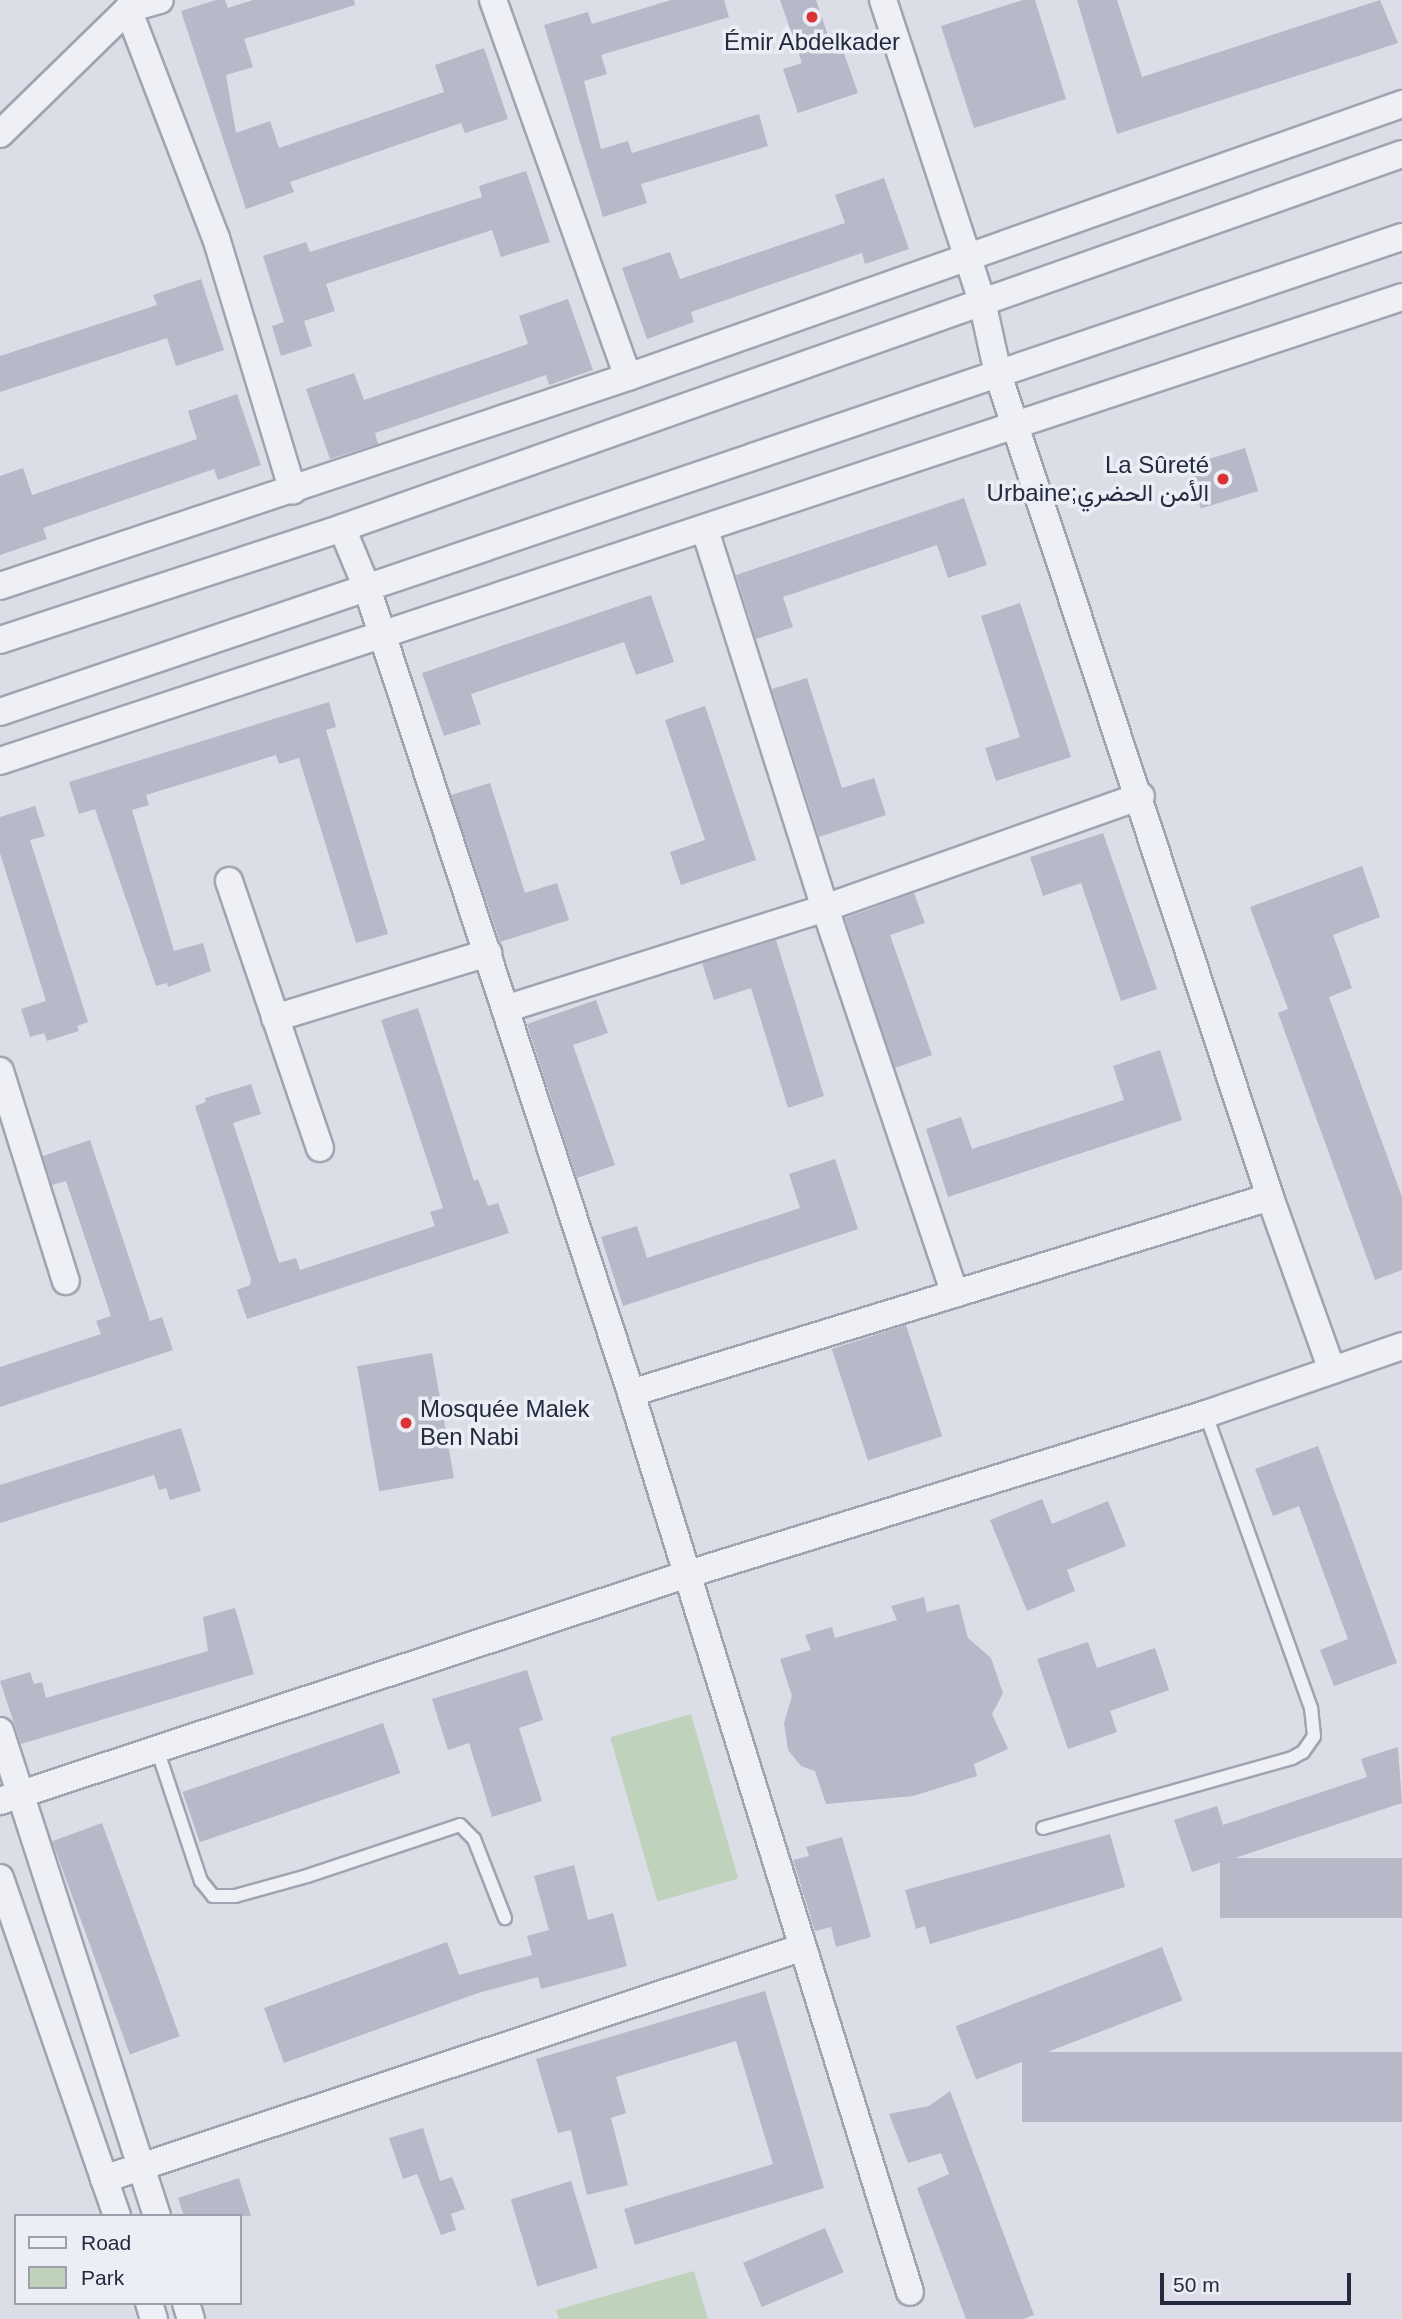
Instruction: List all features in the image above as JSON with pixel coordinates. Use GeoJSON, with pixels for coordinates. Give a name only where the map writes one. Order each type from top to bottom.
{"type":"FeatureCollection","features":[{"type":"Feature","properties":{"kind":"street"},"geometry":{"type":"LineString","coordinates":[[0,134],[128,9],[160,0]]}},
{"type":"Feature","properties":{"kind":"street"},"geometry":{"type":"LineString","coordinates":[[493,0],[628,377]]}},
{"type":"Feature","properties":{"kind":"street"},"geometry":{"type":"LineString","coordinates":[[883,0],[982,301],[998,374],[1140,796],[1270,1197],[1332,1370]]}},
{"type":"Feature","properties":{"kind":"street"},"geometry":{"type":"LineString","coordinates":[[128,9],[216,238],[293,491]]}},
{"type":"Feature","properties":{"kind":"street"},"geometry":{"type":"LineString","coordinates":[[0,586],[293,491],[628,377],[1402,104]]}},
{"type":"Feature","properties":{"kind":"street"},"geometry":{"type":"LineString","coordinates":[[0,640],[342,528],[1402,154]]}},
{"type":"Feature","properties":{"kind":"street"},"geometry":{"type":"LineString","coordinates":[[0,712],[1402,237]]}},
{"type":"Feature","properties":{"kind":"street"},"geometry":{"type":"LineString","coordinates":[[0,761],[705,530],[1402,297]]}},
{"type":"Feature","properties":{"kind":"street"},"geometry":{"type":"LineString","coordinates":[[342,528],[367,588],[631,1393],[685,1575],[910,2292]]}},
{"type":"Feature","properties":{"kind":"street"},"geometry":{"type":"LineString","coordinates":[[705,530],[825,908],[955,1294]]}},
{"type":"Feature","properties":{"kind":"street"},"geometry":{"type":"LineString","coordinates":[[505,1009],[825,908],[1140,796]]}},
{"type":"Feature","properties":{"kind":"street"},"geometry":{"type":"LineString","coordinates":[[229,881],[320,1148]]}},
{"type":"Feature","properties":{"kind":"street"},"geometry":{"type":"LineString","coordinates":[[275,1018],[488,953]]}},
{"type":"Feature","properties":{"kind":"street"},"geometry":{"type":"LineString","coordinates":[[0,1071],[6,1105],[66,1281]]}},
{"type":"Feature","properties":{"kind":"street"},"geometry":{"type":"LineString","coordinates":[[631,1393],[1270,1197]]}},
{"type":"Feature","properties":{"kind":"street"},"geometry":{"type":"LineString","coordinates":[[12,1799],[685,1575],[1206,1415],[1402,1346]]}},
{"type":"Feature","properties":{"kind":"street"},"geometry":{"type":"LineString","coordinates":[[0,1731],[12,1799],[157,2214]]}},
{"type":"Feature","properties":{"kind":"street"},"geometry":{"type":"LineString","coordinates":[[0,1878],[116,2214]]}},
{"type":"Feature","properties":{"kind":"street"},"geometry":{"type":"LineString","coordinates":[[104,2179],[801,1948]]}},
{"type":"Feature","properties":{"kind":"lane"},"geometry":{"type":"LineString","coordinates":[[1043,1828],[1292,1758],[1303,1752],[1314,1736],[1311,1708],[1206,1415]]}},
{"type":"Feature","properties":{"kind":"lane"},"geometry":{"type":"LineString","coordinates":[[158,1752],[201,1881],[213,1896],[235,1896],[307,1876],[460,1825],[474,1839],[505,1917]]}},
{"type":"Feature","properties":{"kind":"green space"},"geometry":{"type":"Polygon","coordinates":[[[691,1714],[738,1878],[657,1902],[610,1737],[691,1714]]]}},
{"type":"Feature","properties":{"kind":"green space"},"geometry":{"type":"Polygon","coordinates":[[[694,2271],[708,2319],[559,2319],[556,2310],[694,2271]]]}},
{"type":"Feature","properties":{"kind":"building"},"geometry":{"type":"Polygon","coordinates":[[[216,0],[225,0],[228,8],[253,0],[354,0],[355,5],[244,39],[253,67],[226,75],[236,133],[270,121],[279,148],[444,92],[435,65],[484,48],[508,119],[465,133],[461,123],[290,182],[294,192],[246,209],[181,11],[216,0]]]}},
{"type":"Feature","properties":{"kind":"building"},"geometry":{"type":"Polygon","coordinates":[[[671,0],[724,0],[729,17],[601,55],[607,74],[584,81],[601,149],[628,141],[632,153],[759,114],[768,146],[641,184],[647,203],[603,217],[544,25],[588,12],[592,24],[671,0]]]}},
{"type":"Feature","properties":{"kind":"building"},"geometry":{"type":"Polygon","coordinates":[[[780,0],[816,0],[833,51],[842,48],[858,93],[798,113],[783,69],[802,63],[780,0]]]}},
{"type":"Feature","properties":{"kind":"building"},"geometry":{"type":"Polygon","coordinates":[[[1023,0],[1035,0],[1066,99],[974,128],[941,26],[1023,0]]]}},
{"type":"Feature","properties":{"kind":"building"},"geometry":{"type":"Polygon","coordinates":[[[1077,0],[1117,0],[1142,77],[1380,0],[1398,43],[1117,134],[1077,0]]]}},
{"type":"Feature","properties":{"kind":"building"},"geometry":{"type":"Polygon","coordinates":[[[526,171],[550,242],[501,257],[492,230],[326,284],[335,311],[304,321],[312,346],[281,356],[272,326],[284,322],[263,256],[306,242],[310,252],[482,197],[479,186],[526,171]]]}},
{"type":"Feature","properties":{"kind":"building"},"geometry":{"type":"Polygon","coordinates":[[[884,178],[909,249],[865,264],[862,253],[691,312],[694,322],[647,339],[622,268],[670,252],[680,279],[845,223],[835,195],[884,178]]]}},
{"type":"Feature","properties":{"kind":"building"},"geometry":{"type":"Polygon","coordinates":[[[201,279],[224,350],[176,366],[167,338],[0,392],[0,356],[157,305],[153,295],[201,279]]]}},
{"type":"Feature","properties":{"kind":"building"},"geometry":{"type":"Polygon","coordinates":[[[568,299],[593,370],[549,385],[546,375],[375,433],[378,444],[330,459],[306,389],[354,373],[364,400],[528,344],[519,316],[568,299]]]}},
{"type":"Feature","properties":{"kind":"building"},"geometry":{"type":"Polygon","coordinates":[[[237,394],[261,465],[218,480],[214,469],[43,528],[47,539],[0,555],[0,476],[23,468],[32,495],[197,439],[188,411],[237,394]]]}},
{"type":"Feature","properties":{"kind":"building","name":"La Sûreté Urbaine;الأمن الحضري"},"geometry":{"type":"Polygon","coordinates":[[[1245,448],[1258,491],[1201,509],[1188,466],[1245,448]]]}},
{"type":"Feature","properties":{"kind":"building"},"geometry":{"type":"Polygon","coordinates":[[[964,498],[987,565],[948,578],[937,545],[783,597],[793,627],[756,639],[736,575],[964,498]]]}},
{"type":"Feature","properties":{"kind":"building"},"geometry":{"type":"Polygon","coordinates":[[[651,595],[674,662],[636,675],[624,642],[471,694],[481,724],[444,736],[422,673],[651,595]]]}},
{"type":"Feature","properties":{"kind":"building"},"geometry":{"type":"Polygon","coordinates":[[[1020,603],[1071,757],[996,781],[985,748],[1020,737],[981,616],[1020,603]]]}},
{"type":"Feature","properties":{"kind":"building"},"geometry":{"type":"Polygon","coordinates":[[[807,678],[842,788],[874,778],[886,815],[819,837],[772,689],[807,678]]]}},
{"type":"Feature","properties":{"kind":"building"},"geometry":{"type":"Polygon","coordinates":[[[329,702],[336,727],[326,730],[388,934],[356,943],[299,758],[279,764],[276,755],[146,795],[149,805],[132,810],[174,951],[203,943],[211,971],[168,987],[167,983],[156,986],[95,809],[79,814],[69,782],[329,702]]]}},
{"type":"Feature","properties":{"kind":"building"},"geometry":{"type":"Polygon","coordinates":[[[705,706],[756,860],[681,885],[670,852],[705,840],[665,720],[705,706]]]}},
{"type":"Feature","properties":{"kind":"building"},"geometry":{"type":"Polygon","coordinates":[[[490,783],[525,893],[557,883],[569,920],[500,942],[451,795],[490,783]]]}},
{"type":"Feature","properties":{"kind":"building"},"geometry":{"type":"Polygon","coordinates":[[[35,806],[45,836],[30,840],[88,1022],[77,1026],[79,1031],[47,1041],[44,1033],[30,1037],[21,1009],[46,1001],[0,853],[0,817],[35,806]]]}},
{"type":"Feature","properties":{"kind":"building"},"geometry":{"type":"Polygon","coordinates":[[[1103,833],[1157,989],[1121,1001],[1081,883],[1043,896],[1030,857],[1103,833]]]}},
{"type":"Feature","properties":{"kind":"building"},"geometry":{"type":"Polygon","coordinates":[[[1362,866],[1380,917],[1333,935],[1352,988],[1329,997],[1402,1197],[1402,1270],[1375,1280],[1278,1013],[1288,1009],[1250,907],[1362,866]]]}},
{"type":"Feature","properties":{"kind":"building"},"geometry":{"type":"Polygon","coordinates":[[[914,893],[925,923],[890,935],[932,1055],[895,1068],[845,918],[914,893]]]}},
{"type":"Feature","properties":{"kind":"building"},"geometry":{"type":"Polygon","coordinates":[[[776,940],[824,1096],[788,1108],[751,988],[714,1000],[702,963],[776,940]]]}},
{"type":"Feature","properties":{"kind":"building"},"geometry":{"type":"Polygon","coordinates":[[[596,1000],[608,1033],[573,1045],[615,1165],[577,1178],[527,1024],[596,1000]]]}},
{"type":"Feature","properties":{"kind":"building"},"geometry":{"type":"Polygon","coordinates":[[[418,1008],[474,1181],[478,1179],[488,1206],[498,1203],[509,1233],[247,1319],[237,1290],[250,1285],[251,1279],[195,1106],[206,1102],[205,1098],[251,1084],[261,1114],[233,1123],[279,1263],[296,1258],[300,1270],[435,1226],[430,1212],[443,1208],[381,1020],[418,1008]]]}},
{"type":"Feature","properties":{"kind":"building"},"geometry":{"type":"Polygon","coordinates":[[[1160,1050],[1182,1120],[948,1197],[926,1129],[961,1117],[972,1149],[1124,1100],[1113,1066],[1160,1050]]]}},
{"type":"Feature","properties":{"kind":"building"},"geometry":{"type":"Polygon","coordinates":[[[90,1140],[150,1321],[162,1317],[173,1350],[0,1407],[0,1367],[101,1334],[96,1321],[111,1316],[66,1181],[52,1185],[43,1156],[90,1140]]]}},
{"type":"Feature","properties":{"kind":"building"},"geometry":{"type":"Polygon","coordinates":[[[835,1159],[858,1229],[623,1306],[601,1237],[637,1226],[647,1258],[800,1208],[789,1174],[835,1159]]]}},
{"type":"Feature","properties":{"kind":"building"},"geometry":{"type":"Polygon","coordinates":[[[906,1325],[942,1436],[868,1460],[832,1349],[906,1325]]]}},
{"type":"Feature","properties":{"kind":"building","name":"Mosquée Malek Ben Nabi"},"geometry":{"type":"Polygon","coordinates":[[[432,1353],[454,1478],[379,1491],[357,1366],[432,1353]]]}},
{"type":"Feature","properties":{"kind":"building"},"geometry":{"type":"Polygon","coordinates":[[[181,1428],[201,1491],[170,1500],[166,1488],[159,1490],[154,1475],[0,1523],[0,1485],[181,1428]]]}},
{"type":"Feature","properties":{"kind":"building"},"geometry":{"type":"Polygon","coordinates":[[[1318,1446],[1397,1663],[1334,1686],[1320,1650],[1348,1639],[1299,1506],[1273,1516],[1255,1469],[1318,1446]]]}},
{"type":"Feature","properties":{"kind":"building"},"geometry":{"type":"Polygon","coordinates":[[[1042,1499],[1052,1524],[1108,1501],[1126,1546],[1067,1570],[1075,1591],[1027,1611],[990,1520],[1042,1499]]]}},
{"type":"Feature","properties":{"kind":"building"},"geometry":{"type":"Polygon","coordinates":[[[924,1597],[927,1612],[959,1604],[968,1638],[991,1658],[1003,1693],[992,1714],[1008,1749],[974,1764],[977,1776],[913,1796],[826,1804],[815,1771],[801,1766],[788,1750],[784,1723],[792,1696],[780,1659],[811,1650],[805,1635],[832,1627],[835,1638],[897,1620],[891,1606],[924,1597]]]}},
{"type":"Feature","properties":{"kind":"building"},"geometry":{"type":"Polygon","coordinates":[[[235,1608],[254,1674],[21,1744],[0,1681],[30,1672],[34,1684],[42,1682],[46,1698],[208,1651],[203,1617],[235,1608]]]}},
{"type":"Feature","properties":{"kind":"building"},"geometry":{"type":"Polygon","coordinates":[[[1088,1642],[1097,1668],[1155,1648],[1169,1690],[1110,1711],[1117,1732],[1068,1749],[1037,1659],[1088,1642]]]}},
{"type":"Feature","properties":{"kind":"building"},"geometry":{"type":"Polygon","coordinates":[[[527,1670],[543,1720],[519,1728],[542,1801],[492,1817],[469,1743],[448,1750],[432,1699],[527,1670]]]}},
{"type":"Feature","properties":{"kind":"building"},"geometry":{"type":"Polygon","coordinates":[[[383,1723],[400,1773],[200,1842],[183,1792],[383,1723]]]}},
{"type":"Feature","properties":{"kind":"building"},"geometry":{"type":"Polygon","coordinates":[[[1398,1747],[1402,1803],[1192,1872],[1174,1820],[1217,1806],[1223,1825],[1367,1777],[1361,1759],[1398,1747]]]}},
{"type":"Feature","properties":{"kind":"building"},"geometry":{"type":"Polygon","coordinates":[[[102,1823],[180,2036],[130,2054],[52,1841],[102,1823]]]}},
{"type":"Feature","properties":{"kind":"building"},"geometry":{"type":"Polygon","coordinates":[[[1110,1834],[1125,1887],[930,1944],[925,1926],[916,1929],[905,1890],[1110,1834]]]}},
{"type":"Feature","properties":{"kind":"building"},"geometry":{"type":"Polygon","coordinates":[[[842,1837],[871,1937],[836,1947],[831,1927],[815,1931],[793,1860],[809,1856],[806,1847],[842,1837]]]}},
{"type":"Feature","properties":{"kind":"building"},"geometry":{"type":"Polygon","coordinates":[[[1220,1858],[1402,1858],[1402,1918],[1220,1918],[1220,1858]]]}},
{"type":"Feature","properties":{"kind":"building"},"geometry":{"type":"Polygon","coordinates":[[[574,1865],[588,1920],[613,1913],[627,1966],[541,1989],[538,1977],[478,1993],[284,2063],[264,2008],[447,1942],[459,1975],[532,1955],[527,1936],[549,1930],[534,1876],[574,1865]]]}},
{"type":"Feature","properties":{"kind":"building"},"geometry":{"type":"Polygon","coordinates":[[[1162,1947],[1182,2000],[976,2079],[956,2026],[1162,1947]]]}},
{"type":"Feature","properties":{"kind":"building"},"geometry":{"type":"Polygon","coordinates":[[[765,1991],[824,2188],[635,2245],[624,2209],[773,2164],[736,2041],[616,2077],[626,2113],[611,2118],[628,2185],[587,2195],[571,2130],[558,2133],[536,2059],[765,1991]]]}},
{"type":"Feature","properties":{"kind":"building"},"geometry":{"type":"Polygon","coordinates":[[[1022,2052],[1402,2052],[1402,2122],[1022,2122],[1022,2052]]]}},
{"type":"Feature","properties":{"kind":"building"},"geometry":{"type":"Polygon","coordinates":[[[950,2091],[1034,2315],[1023,2319],[966,2319],[917,2188],[949,2174],[941,2153],[908,2163],[889,2114],[929,2106],[950,2091]]]}},
{"type":"Feature","properties":{"kind":"building"},"geometry":{"type":"Polygon","coordinates":[[[423,2128],[440,2181],[452,2177],[465,2209],[451,2214],[456,2230],[441,2235],[417,2174],[403,2179],[389,2138],[423,2128]]]}},
{"type":"Feature","properties":{"kind":"building"},"geometry":{"type":"Polygon","coordinates":[[[239,2178],[251,2216],[183,2214],[178,2198],[239,2178]]]}},
{"type":"Feature","properties":{"kind":"building"},"geometry":{"type":"Polygon","coordinates":[[[571,2181],[598,2268],[537,2286],[511,2199],[571,2181]]]}},
{"type":"Feature","properties":{"kind":"building"},"geometry":{"type":"Polygon","coordinates":[[[825,2228],[844,2272],[762,2307],[743,2263],[825,2228]]]}},
{"type":"Feature","properties":{"kind":"place","name":"Émir Abdelkader"},"geometry":{"type":"Point","coordinates":[812,17]}},
{"type":"Feature","properties":{"kind":"place","name":"La Sûreté Urbaine;الأمن الحضري"},"geometry":{"type":"Point","coordinates":[1223,479]}},
{"type":"Feature","properties":{"kind":"place","name":"Mosquée Malek Ben Nabi"},"geometry":{"type":"Point","coordinates":[406,1423]}}]}
